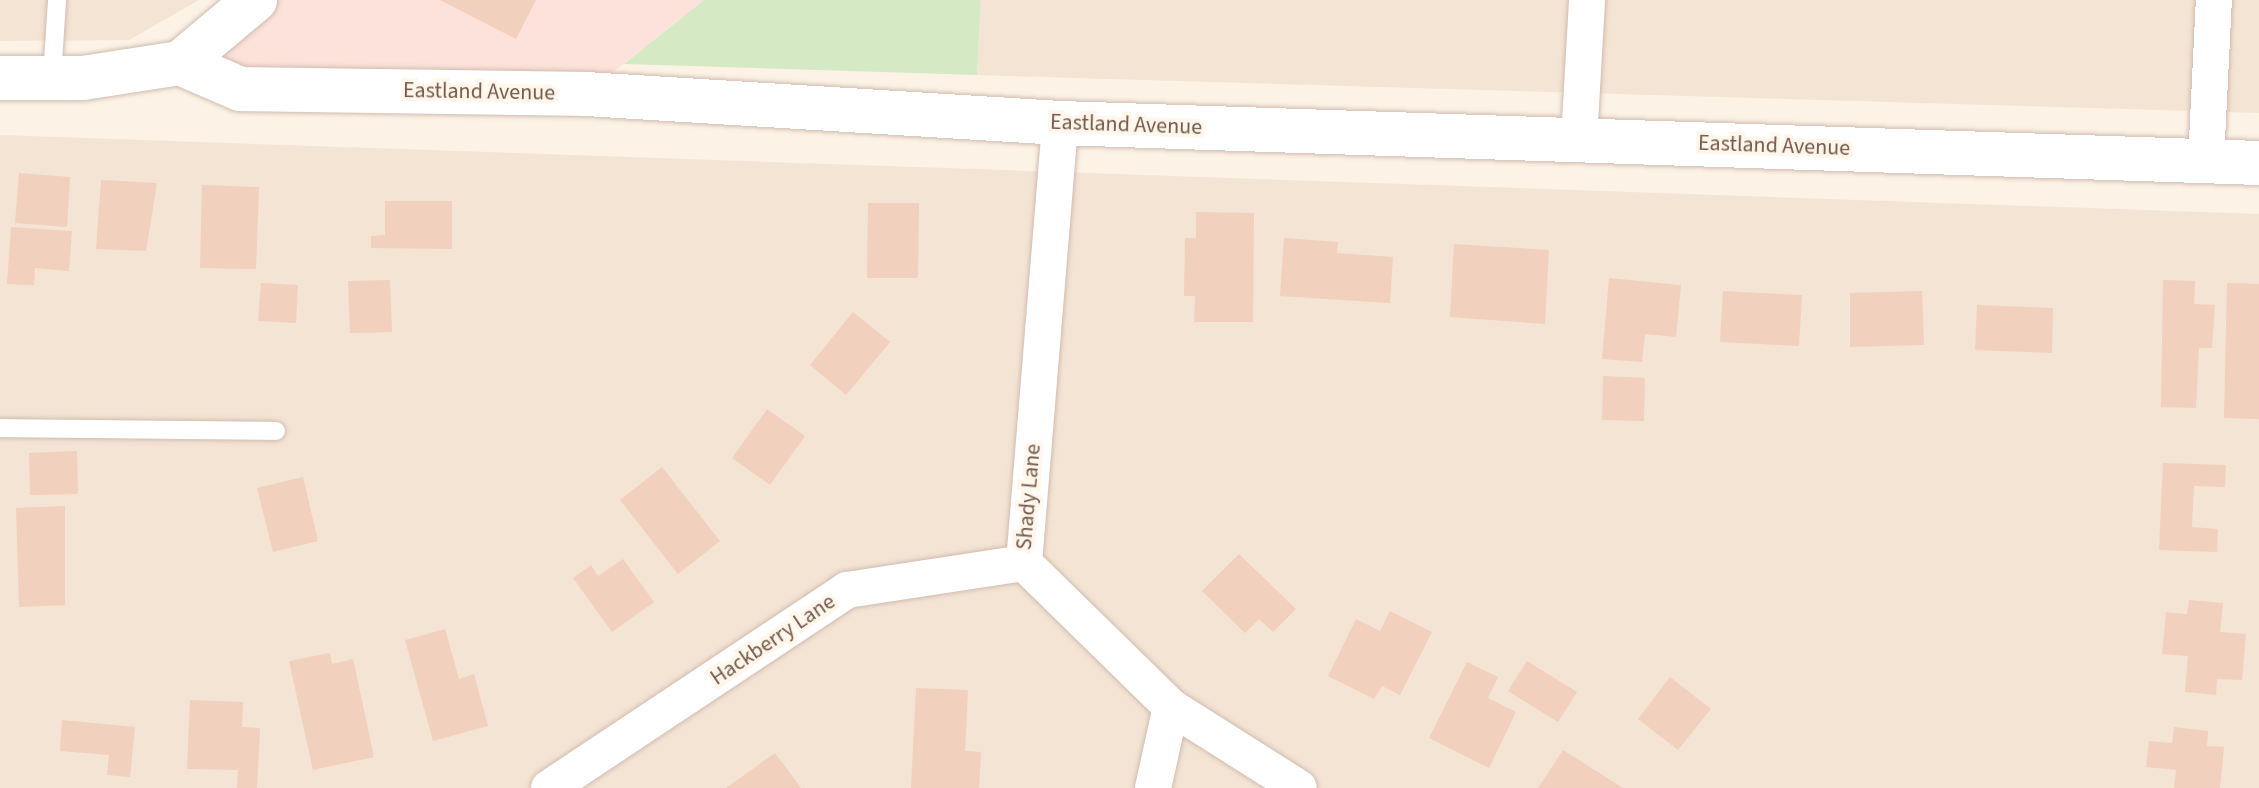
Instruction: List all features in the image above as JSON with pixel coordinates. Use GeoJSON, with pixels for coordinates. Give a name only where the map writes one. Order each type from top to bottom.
{"type":"FeatureCollection","features":[{"type":"Feature","properties":{"kind":"street"},"geometry":{"type":"LineString","coordinates":[[0,78],[52,78],[180,63],[255,0]]}},
{"type":"Feature","properties":{"kind":"street"},"geometry":{"type":"LineString","coordinates":[[1579,140],[1587,0]]}},
{"type":"Feature","properties":{"kind":"street"},"geometry":{"type":"LineString","coordinates":[[2206,161],[2214,0]]}},
{"type":"Feature","properties":{"kind":"street","name":"Eastland Avenue"},"geometry":{"type":"LineString","coordinates":[[180,63],[240,89],[586,94],[1060,123],[2259,163]]}},
{"type":"Feature","properties":{"kind":"street","name":"Shady Lane"},"geometry":{"type":"LineString","coordinates":[[1060,123],[1024,563],[1171,707],[1299,788]]}},
{"type":"Feature","properties":{"kind":"street","name":"Hackberry Lane"},"geometry":{"type":"LineString","coordinates":[[549,788],[847,590],[1024,563]]}},
{"type":"Feature","properties":{"kind":"street"},"geometry":{"type":"LineString","coordinates":[[1153,788],[1171,707]]}},
{"type":"Feature","properties":{"kind":"lane"},"geometry":{"type":"LineString","coordinates":[[52,78],[57,0]]}},
{"type":"Feature","properties":{"kind":"lane"},"geometry":{"type":"LineString","coordinates":[[0,428],[276,431]]}},
{"type":"Feature","properties":{"kind":"shaded area"},"geometry":{"type":"Polygon","coordinates":[[[0,0],[199,0],[129,40],[0,41],[0,0]]]}},
{"type":"Feature","properties":{"kind":"shaded area"},"geometry":{"type":"Polygon","coordinates":[[[255,0],[704,0],[586,94],[180,63],[255,0]]]}},
{"type":"Feature","properties":{"kind":"shaded area"},"geometry":{"type":"Polygon","coordinates":[[[981,0],[2259,0],[2259,113],[977,75],[981,0]]]}},
{"type":"Feature","properties":{"kind":"shaded area"},"geometry":{"type":"Polygon","coordinates":[[[0,135],[2259,214],[2259,788],[0,788],[0,135]]]}},
{"type":"Feature","properties":{"kind":"green space"},"geometry":{"type":"Polygon","coordinates":[[[704,0],[981,0],[977,75],[624,64],[704,0]]]}},
{"type":"Feature","properties":{"kind":"building"},"geometry":{"type":"Polygon","coordinates":[[[440,0],[536,0],[516,39],[440,0]]]}},
{"type":"Feature","properties":{"kind":"building"},"geometry":{"type":"Polygon","coordinates":[[[19,173],[70,177],[67,227],[15,223],[19,173]]]}},
{"type":"Feature","properties":{"kind":"building"},"geometry":{"type":"Polygon","coordinates":[[[101,180],[157,183],[146,251],[96,249],[101,180]]]}},
{"type":"Feature","properties":{"kind":"building"},"geometry":{"type":"Polygon","coordinates":[[[202,185],[259,187],[256,269],[200,268],[202,185]]]}},
{"type":"Feature","properties":{"kind":"building"},"geometry":{"type":"Polygon","coordinates":[[[385,201],[452,201],[452,249],[371,248],[371,236],[385,235],[385,201]]]}},
{"type":"Feature","properties":{"kind":"building"},"geometry":{"type":"Polygon","coordinates":[[[868,203],[919,203],[918,278],[867,278],[868,203]]]}},
{"type":"Feature","properties":{"kind":"building"},"geometry":{"type":"Polygon","coordinates":[[[1196,212],[1254,213],[1253,322],[1194,322],[1195,296],[1184,296],[1185,238],[1196,238],[1196,212]]]}},
{"type":"Feature","properties":{"kind":"building"},"geometry":{"type":"Polygon","coordinates":[[[11,227],[72,231],[69,271],[35,268],[34,285],[7,284],[11,227]]]}},
{"type":"Feature","properties":{"kind":"building"},"geometry":{"type":"Polygon","coordinates":[[[1284,238],[1338,242],[1337,253],[1393,257],[1390,303],[1280,296],[1284,238]]]}},
{"type":"Feature","properties":{"kind":"building"},"geometry":{"type":"Polygon","coordinates":[[[1454,244],[1549,250],[1545,324],[1450,317],[1454,244]]]}},
{"type":"Feature","properties":{"kind":"building"},"geometry":{"type":"Polygon","coordinates":[[[1609,278],[1681,285],[1676,337],[1645,334],[1642,362],[1602,359],[1609,278]]]}},
{"type":"Feature","properties":{"kind":"building"},"geometry":{"type":"Polygon","coordinates":[[[390,280],[392,332],[350,333],[348,281],[390,280]]]}},
{"type":"Feature","properties":{"kind":"building"},"geometry":{"type":"Polygon","coordinates":[[[2163,280],[2195,281],[2194,304],[2215,305],[2212,348],[2199,348],[2196,408],[2161,407],[2163,280]]]}},
{"type":"Feature","properties":{"kind":"building"},"geometry":{"type":"Polygon","coordinates":[[[261,283],[298,285],[296,323],[258,321],[261,283]]]}},
{"type":"Feature","properties":{"kind":"building"},"geometry":{"type":"Polygon","coordinates":[[[2227,283],[2259,284],[2259,419],[2224,418],[2227,283]]]}},
{"type":"Feature","properties":{"kind":"building"},"geometry":{"type":"Polygon","coordinates":[[[1723,291],[1802,295],[1799,346],[1720,342],[1723,291]]]}},
{"type":"Feature","properties":{"kind":"building"},"geometry":{"type":"Polygon","coordinates":[[[1922,291],[1924,345],[1850,347],[1850,293],[1922,291]]]}},
{"type":"Feature","properties":{"kind":"building"},"geometry":{"type":"Polygon","coordinates":[[[1977,305],[2053,308],[2052,353],[1975,350],[1977,305]]]}},
{"type":"Feature","properties":{"kind":"building"},"geometry":{"type":"Polygon","coordinates":[[[853,312],[890,342],[846,395],[810,365],[853,312]]]}},
{"type":"Feature","properties":{"kind":"building"},"geometry":{"type":"Polygon","coordinates":[[[1603,376],[1645,378],[1644,421],[1602,420],[1603,376]]]}},
{"type":"Feature","properties":{"kind":"building"},"geometry":{"type":"Polygon","coordinates":[[[767,409],[805,436],[770,485],[732,458],[767,409]]]}},
{"type":"Feature","properties":{"kind":"building"},"geometry":{"type":"Polygon","coordinates":[[[77,451],[78,494],[30,495],[29,453],[77,451]]]}},
{"type":"Feature","properties":{"kind":"building"},"geometry":{"type":"Polygon","coordinates":[[[2163,463],[2226,465],[2225,487],[2194,486],[2192,527],[2218,529],[2217,552],[2159,550],[2163,463]]]}},
{"type":"Feature","properties":{"kind":"building"},"geometry":{"type":"Polygon","coordinates":[[[662,467],[720,541],[678,574],[620,500],[662,467]]]}},
{"type":"Feature","properties":{"kind":"building"},"geometry":{"type":"Polygon","coordinates":[[[303,477],[318,541],[273,552],[257,488],[303,477]]]}},
{"type":"Feature","properties":{"kind":"building"},"geometry":{"type":"Polygon","coordinates":[[[65,506],[65,605],[19,607],[16,508],[65,506]]]}},
{"type":"Feature","properties":{"kind":"building"},"geometry":{"type":"Polygon","coordinates":[[[1239,554],[1296,609],[1273,632],[1259,619],[1245,633],[1202,591],[1239,554]]]}},
{"type":"Feature","properties":{"kind":"building"},"geometry":{"type":"Polygon","coordinates":[[[623,559],[654,602],[612,632],[573,578],[591,565],[598,576],[623,559]]]}},
{"type":"Feature","properties":{"kind":"building"},"geometry":{"type":"Polygon","coordinates":[[[2189,600],[2223,603],[2220,632],[2246,634],[2242,680],[2217,679],[2216,695],[2185,692],[2188,656],[2162,654],[2166,612],[2187,614],[2189,600]]]}},
{"type":"Feature","properties":{"kind":"building"},"geometry":{"type":"Polygon","coordinates":[[[1390,611],[1432,632],[1400,695],[1382,686],[1374,699],[1328,676],[1356,619],[1380,631],[1390,611]]]}},
{"type":"Feature","properties":{"kind":"building"},"geometry":{"type":"Polygon","coordinates":[[[445,629],[459,679],[474,674],[488,726],[433,741],[405,640],[445,629]]]}},
{"type":"Feature","properties":{"kind":"building"},"geometry":{"type":"Polygon","coordinates":[[[330,653],[332,664],[353,659],[374,757],[313,770],[289,661],[330,653]]]}},
{"type":"Feature","properties":{"kind":"building"},"geometry":{"type":"Polygon","coordinates":[[[1527,661],[1577,692],[1558,722],[1508,691],[1527,661]]]}},
{"type":"Feature","properties":{"kind":"building"},"geometry":{"type":"Polygon","coordinates":[[[1467,662],[1498,677],[1488,698],[1516,712],[1489,768],[1429,738],[1467,662]]]}},
{"type":"Feature","properties":{"kind":"building"},"geometry":{"type":"Polygon","coordinates":[[[1670,677],[1711,709],[1678,750],[1638,719],[1670,677]]]}},
{"type":"Feature","properties":{"kind":"building"},"geometry":{"type":"Polygon","coordinates":[[[916,688],[968,690],[965,751],[981,752],[979,788],[911,788],[916,688]]]}},
{"type":"Feature","properties":{"kind":"building"},"geometry":{"type":"Polygon","coordinates":[[[190,700],[243,702],[242,727],[260,728],[257,788],[237,788],[238,770],[187,769],[190,700]]]}},
{"type":"Feature","properties":{"kind":"building"},"geometry":{"type":"Polygon","coordinates":[[[62,720],[135,727],[130,777],[107,775],[109,755],[60,751],[62,720]]]}},
{"type":"Feature","properties":{"kind":"building"},"geometry":{"type":"Polygon","coordinates":[[[2174,727],[2208,731],[2207,746],[2224,747],[2220,788],[2174,788],[2176,770],[2146,767],[2149,741],[2172,743],[2174,727]]]}},
{"type":"Feature","properties":{"kind":"building"},"geometry":{"type":"Polygon","coordinates":[[[1563,750],[1623,788],[1538,788],[1563,750]]]}},
{"type":"Feature","properties":{"kind":"building"},"geometry":{"type":"Polygon","coordinates":[[[775,753],[801,788],[726,788],[775,753]]]}}]}
